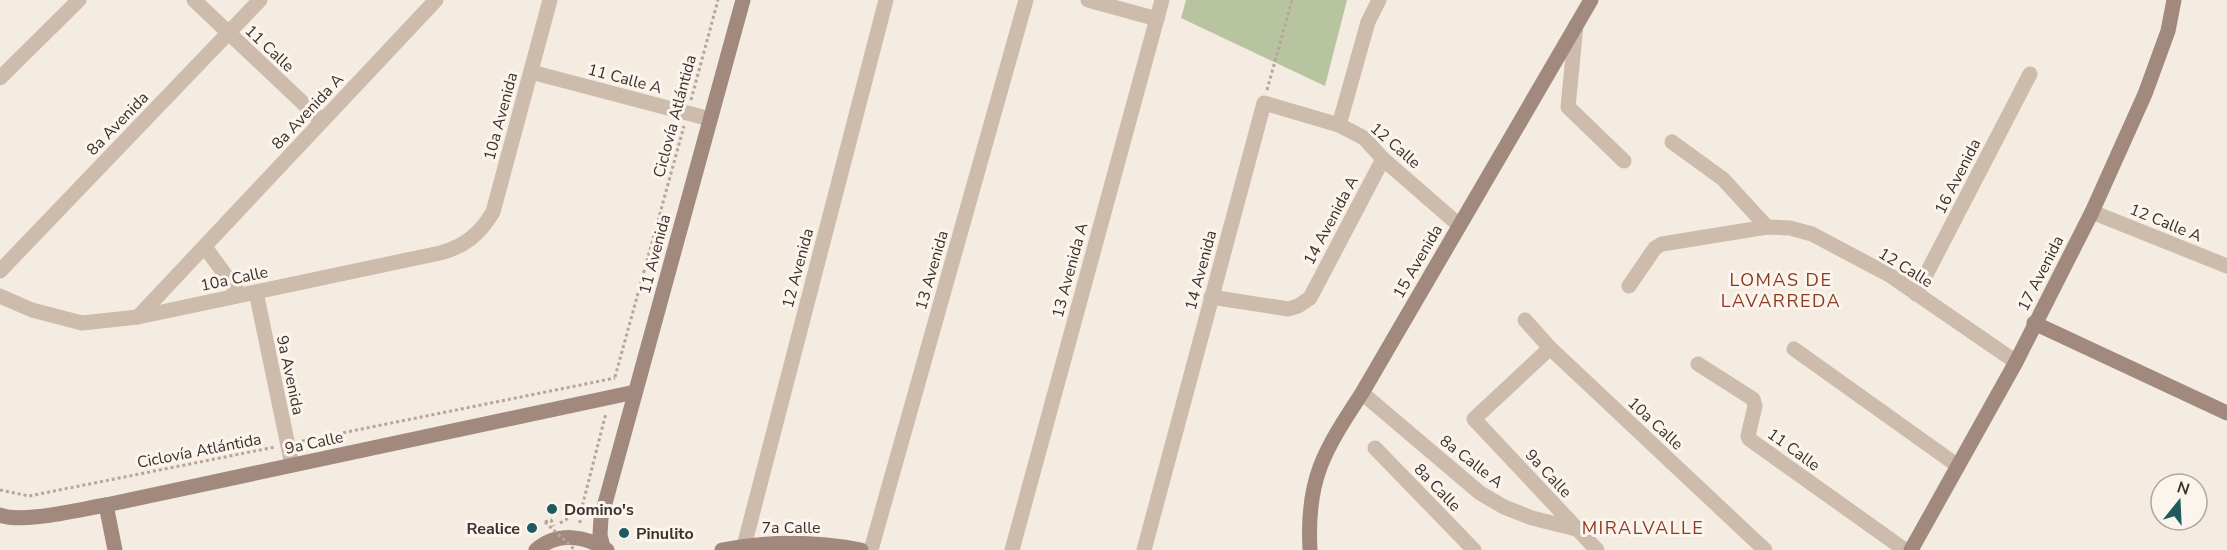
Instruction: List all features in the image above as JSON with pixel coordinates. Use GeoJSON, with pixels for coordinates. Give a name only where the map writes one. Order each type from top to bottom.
{"type":"FeatureCollection","features":[{"type":"Feature","properties":{"kind":"street"},"geometry":{"type":"LineString","coordinates":[[0,78],[79,0]]}},
{"type":"Feature","properties":{"kind":"street","name":"11 Calle"},"geometry":{"type":"LineString","coordinates":[[194,0],[322,121]]}},
{"type":"Feature","properties":{"kind":"street","name":"8a Avenida"},"geometry":{"type":"LineString","coordinates":[[0,271],[260,0]]}},
{"type":"Feature","properties":{"kind":"street","name":"8a Avenida A"},"geometry":{"type":"LineString","coordinates":[[138,317],[436,0]]}},
{"type":"Feature","properties":{"kind":"street","name":"10a Avenida"},"geometry":{"type":"LineString","coordinates":[[475,236],[493,212],[550,0]]}},
{"type":"Feature","properties":{"kind":"street","name":"11 Avenida"},"geometry":{"type":"LineString","coordinates":[[605,549],[600,535],[601,518],[742,0]]}},
{"type":"Feature","properties":{"kind":"street","name":"12 Avenida"},"geometry":{"type":"LineString","coordinates":[[744,546],[886,0]]}},
{"type":"Feature","properties":{"kind":"street","name":"13 Avenida"},"geometry":{"type":"LineString","coordinates":[[871,550],[1026,0]]}},
{"type":"Feature","properties":{"kind":"street"},"geometry":{"type":"LineString","coordinates":[[1088,0],[1157,19]]}},
{"type":"Feature","properties":{"kind":"street","name":"13 Avenida A"},"geometry":{"type":"LineString","coordinates":[[1012,550],[1162,0]]}},
{"type":"Feature","properties":{"kind":"street"},"geometry":{"type":"LineString","coordinates":[[1339,125],[1368,22],[1379,0]]}},
{"type":"Feature","properties":{"kind":"street","name":"15 Avenida"},"geometry":{"type":"LineString","coordinates":[[1310,550],[1310,503],[1317,472],[1330,441],[1362,393],[1591,0]]}},
{"type":"Feature","properties":{"kind":"street","name":"17 Avenida"},"geometry":{"type":"LineString","coordinates":[[1911,550],[2016,362],[2092,212],[2145,94],[2168,31],[2174,0]]}},
{"type":"Feature","properties":{"kind":"street"},"geometry":{"type":"LineString","coordinates":[[1576,25],[1568,107],[1624,161]]}},
{"type":"Feature","properties":{"kind":"street","name":"11 Calle A"},"geometry":{"type":"LineString","coordinates":[[531,72],[710,118]]}},
{"type":"Feature","properties":{"kind":"street","name":"16 Avenida"},"geometry":{"type":"LineString","coordinates":[[1916,294],[2030,74]]}},
{"type":"Feature","properties":{"kind":"street","name":"12 Calle"},"geometry":{"type":"LineString","coordinates":[[1264,103],[1339,125],[1364,138],[1383,159],[1459,225]]}},
{"type":"Feature","properties":{"kind":"street","name":"14 Avenida"},"geometry":{"type":"LineString","coordinates":[[1144,550],[1264,103]]}},
{"type":"Feature","properties":{"kind":"street"},"geometry":{"type":"LineString","coordinates":[[1672,142],[1723,179],[1767,227]]}},
{"type":"Feature","properties":{"kind":"street","name":"14 Avenida A"},"geometry":{"type":"LineString","coordinates":[[1211,297],[1288,309],[1310,298],[1383,159]]}},
{"type":"Feature","properties":{"kind":"street","name":"12 Calle A"},"geometry":{"type":"LineString","coordinates":[[2092,212],[2227,266]]}},
{"type":"Feature","properties":{"kind":"street"},"geometry":{"type":"LineString","coordinates":[[1629,286],[1655,248],[1662,244],[1767,227]]}},
{"type":"Feature","properties":{"kind":"street","name":"12 Calle"},"geometry":{"type":"LineString","coordinates":[[1767,227],[1790,228],[1812,234],[1891,276],[2016,362]]}},
{"type":"Feature","properties":{"kind":"street","name":"10a Calle"},"geometry":{"type":"LineString","coordinates":[[0,296],[32,310],[82,323],[138,317],[440,253],[459,246],[475,236]]}},
{"type":"Feature","properties":{"kind":"street"},"geometry":{"type":"LineString","coordinates":[[205,247],[240,295]]}},
{"type":"Feature","properties":{"kind":"street","name":"9a Avenida"},"geometry":{"type":"LineString","coordinates":[[256,292],[291,465]]}},
{"type":"Feature","properties":{"kind":"street","name":"10a Calle"},"geometry":{"type":"LineString","coordinates":[[1525,320],[1550,348],[1765,550]]}},
{"type":"Feature","properties":{"kind":"street"},"geometry":{"type":"LineString","coordinates":[[2034,323],[2227,414]]}},
{"type":"Feature","properties":{"kind":"street","name":"9a Calle"},"geometry":{"type":"LineString","coordinates":[[1550,348],[1474,419],[1597,550]]}},
{"type":"Feature","properties":{"kind":"street"},"geometry":{"type":"LineString","coordinates":[[1794,349],[1958,466]]}},
{"type":"Feature","properties":{"kind":"street","name":"11 Calle"},"geometry":{"type":"LineString","coordinates":[[1698,364],[1753,399],[1755,406],[1749,439],[1905,550]]}},
{"type":"Feature","properties":{"kind":"street","name":"9a Calle"},"geometry":{"type":"LineString","coordinates":[[0,515],[7,518],[25,518],[106,505],[635,392]]}},
{"type":"Feature","properties":{"kind":"street","name":"8a Calle A"},"geometry":{"type":"LineString","coordinates":[[1362,393],[1480,494],[1532,518],[1576,529]]}},
{"type":"Feature","properties":{"kind":"street","name":"8a Calle"},"geometry":{"type":"LineString","coordinates":[[1375,448],[1474,550]]}},
{"type":"Feature","properties":{"kind":"street"},"geometry":{"type":"LineString","coordinates":[[106,505],[115,550]]}},
{"type":"Feature","properties":{"kind":"street","name":"11 Avenida"},"geometry":{"type":"LineString","coordinates":[[580,542],[601,518]]}},
{"type":"Feature","properties":{"kind":"street"},"geometry":{"type":"LineString","coordinates":[[536,550],[553,540],[566,537],[605,549]]}},
{"type":"Feature","properties":{"kind":"street","name":"7a Calle"},"geometry":{"type":"LineString","coordinates":[[722,550],[744,546],[810,543],[861,550]]}},
{"type":"Feature","properties":{"kind":"path","name":"Ciclovía Atlántida"},"geometry":{"type":"LineString","coordinates":[[580,542],[581,511],[718,0]]}},
{"type":"Feature","properties":{"kind":"path"},"geometry":{"type":"LineString","coordinates":[[1264,103],[1292,0]]}},
{"type":"Feature","properties":{"kind":"path","name":"Ciclovía Atlántida"},"geometry":{"type":"LineString","coordinates":[[0,490],[29,496],[615,378]]}},
{"type":"Feature","properties":{"kind":"path"},"geometry":{"type":"LineString","coordinates":[[580,542],[545,522],[551,520],[554,526],[581,511],[601,518]]}},
{"type":"Feature","properties":{"kind":"green space"},"geometry":{"type":"Polygon","coordinates":[[[1186,0],[1347,0],[1325,86],[1181,18],[1186,0]]]}},
{"type":"Feature","properties":{"kind":"place","name":"Domino's"},"geometry":{"type":"Point","coordinates":[552,509]}},
{"type":"Feature","properties":{"kind":"place","name":"Realice"},"geometry":{"type":"Point","coordinates":[532,528]}},
{"type":"Feature","properties":{"kind":"place","name":"Pinulito"},"geometry":{"type":"Point","coordinates":[624,533]}},
{"type":"Feature","properties":{"kind":"district","name":"LOMAS DE LAVARREDA"},"geometry":{"type":"Point","coordinates":[1781,290]}},
{"type":"Feature","properties":{"kind":"district","name":"MIRALVALLE"},"geometry":{"type":"Point","coordinates":[1643,528]}}]}
